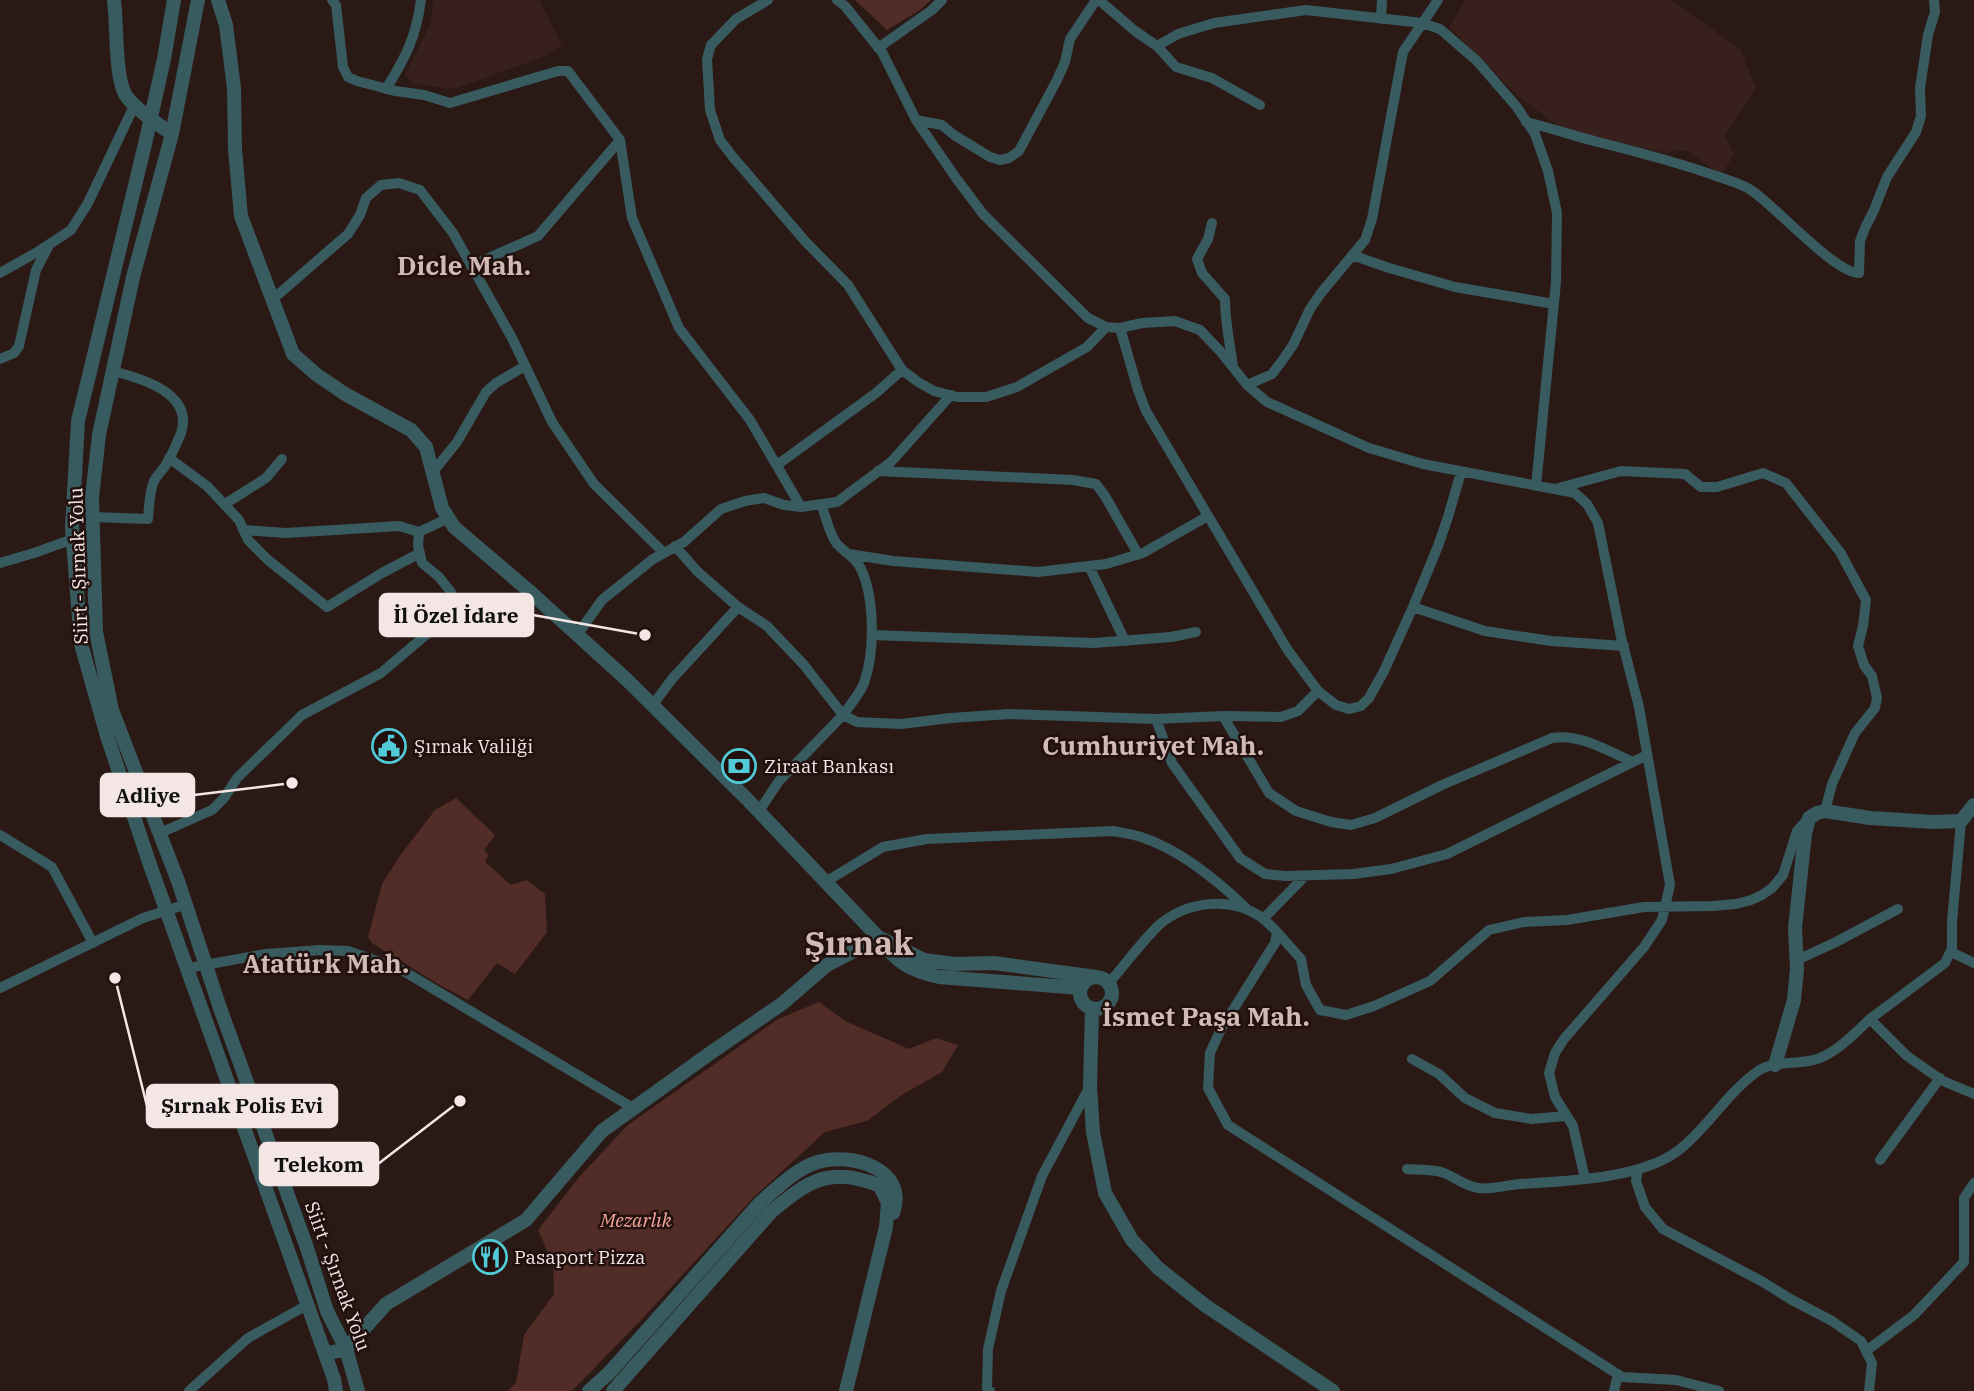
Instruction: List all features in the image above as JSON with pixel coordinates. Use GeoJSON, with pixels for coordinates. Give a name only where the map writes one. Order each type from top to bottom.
{"type":"FeatureCollection","features":[{"type":"Feature","properties":{"kind":"street"},"geometry":{"type":"LineString","coordinates":[[114,0],[120,77],[125,96],[172,134]]}},
{"type":"Feature","properties":{"kind":"street","name":"Siirt - Şırnak Yolu"},"geometry":{"type":"LineString","coordinates":[[174,0],[151,119],[78,421],[73,539],[81,644],[107,736],[150,865],[334,1379],[336,1391]]}},
{"type":"Feature","properties":{"kind":"street","name":"Siirt - Şırnak Yolu"},"geometry":{"type":"LineString","coordinates":[[198,0],[172,134],[132,277],[99,435],[92,497],[96,632],[112,710],[187,904],[219,1008],[306,1245],[327,1311],[346,1349],[358,1391]]}},
{"type":"Feature","properties":{"kind":"street"},"geometry":{"type":"LineString","coordinates":[[218,0],[226,25],[234,88],[240,216],[293,354],[345,394],[411,430],[426,447],[442,508],[454,527],[626,679],[759,811],[903,964],[920,973],[1081,988]]}},
{"type":"Feature","properties":{"kind":"street"},"geometry":{"type":"LineString","coordinates":[[332,0],[336,5],[343,67],[348,77],[357,81],[450,103],[558,71],[568,71],[620,140],[632,218],[679,328],[750,420],[801,507]]}},
{"type":"Feature","properties":{"kind":"street"},"geometry":{"type":"LineString","coordinates":[[386,89],[406,57],[417,24],[421,0]]}},
{"type":"Feature","properties":{"kind":"street"},"geometry":{"type":"LineString","coordinates":[[768,0],[737,19],[711,45],[707,60],[710,110],[720,139],[805,241],[848,285],[902,370],[934,391],[957,397],[986,397],[1017,387],[1087,347],[1106,327]]}},
{"type":"Feature","properties":{"kind":"street"},"geometry":{"type":"LineString","coordinates":[[837,0],[845,6],[878,48],[916,120],[983,214],[1088,318],[1106,327],[1121,328],[1142,323],[1175,321],[1200,330],[1247,385],[1267,402],[1369,448],[1423,464],[1575,494],[1587,504],[1598,523],[1639,707],[1670,885],[1662,920],[1644,947],[1563,1039],[1549,1073],[1555,1097],[1573,1126],[1584,1179]]}},
{"type":"Feature","properties":{"kind":"street"},"geometry":{"type":"LineString","coordinates":[[878,48],[942,0]]}},
{"type":"Feature","properties":{"kind":"street"},"geometry":{"type":"LineString","coordinates":[[916,120],[942,125],[990,157],[1000,160],[1009,158],[1019,151],[1058,80],[1070,39],[1097,0],[1157,46],[1176,67],[1212,78],[1259,105]]}},
{"type":"Feature","properties":{"kind":"street"},"geometry":{"type":"LineString","coordinates":[[1381,19],[1382,0]]}},
{"type":"Feature","properties":{"kind":"street"},"geometry":{"type":"LineString","coordinates":[[1247,385],[1272,373],[1293,345],[1321,293],[1365,240],[1372,219],[1403,52],[1438,0]]}},
{"type":"Feature","properties":{"kind":"street"},"geometry":{"type":"LineString","coordinates":[[1527,122],[1687,165],[1748,188],[1832,260],[1854,274],[1859,273],[1860,241],[1865,228],[1886,177],[1916,131],[1921,116],[1920,88],[1928,35],[1935,12],[1934,0]]}},
{"type":"Feature","properties":{"kind":"street"},"geometry":{"type":"LineString","coordinates":[[1157,46],[1178,34],[1214,23],[1305,5],[1381,19],[1422,23],[1440,29],[1477,61],[1516,106],[1535,134],[1548,171],[1557,213],[1554,304],[1536,486]]}},
{"type":"Feature","properties":{"kind":"street"},"geometry":{"type":"LineString","coordinates":[[0,273],[71,230],[88,203],[135,104]]}},
{"type":"Feature","properties":{"kind":"street"},"geometry":{"type":"LineString","coordinates":[[471,266],[538,236],[620,140]]}},
{"type":"Feature","properties":{"kind":"street"},"geometry":{"type":"LineString","coordinates":[[273,299],[348,234],[360,215],[366,198],[381,185],[399,183],[420,191],[453,233],[552,422],[594,484],[664,553]]}},
{"type":"Feature","properties":{"kind":"street"},"geometry":{"type":"LineString","coordinates":[[1212,223],[1208,239],[1197,259],[1202,273],[1225,299],[1233,367]]}},
{"type":"Feature","properties":{"kind":"street"},"geometry":{"type":"LineString","coordinates":[[0,359],[14,353],[19,346],[36,270],[50,245]]}},
{"type":"Feature","properties":{"kind":"street"},"geometry":{"type":"LineString","coordinates":[[1352,255],[1455,287],[1554,304]]}},
{"type":"Feature","properties":{"kind":"street"},"geometry":{"type":"LineString","coordinates":[[1121,328],[1146,411],[1287,649],[1318,691],[1336,705],[1349,709],[1361,706],[1369,698],[1384,671],[1413,607],[1448,517],[1461,472]]}},
{"type":"Feature","properties":{"kind":"street"},"geometry":{"type":"LineString","coordinates":[[433,472],[457,442],[486,393],[495,383],[525,366]]}},
{"type":"Feature","properties":{"kind":"street"},"geometry":{"type":"LineString","coordinates":[[777,465],[876,393],[902,370]]}},
{"type":"Feature","properties":{"kind":"street"},"geometry":{"type":"LineString","coordinates":[[93,517],[148,519],[153,482],[169,458],[182,430],[182,415],[176,399],[138,377],[113,371]]}},
{"type":"Feature","properties":{"kind":"street"},"geometry":{"type":"LineString","coordinates":[[577,635],[602,600],[653,559],[684,541],[721,509],[765,498],[784,505],[801,507],[837,502],[891,462],[951,395]]}},
{"type":"Feature","properties":{"kind":"street"},"geometry":{"type":"LineString","coordinates":[[169,458],[207,486],[225,504],[239,520],[248,540],[268,560],[327,607],[420,553]]}},
{"type":"Feature","properties":{"kind":"street"},"geometry":{"type":"LineString","coordinates":[[225,504],[266,478],[282,459]]}},
{"type":"Feature","properties":{"kind":"street"},"geometry":{"type":"LineString","coordinates":[[878,471],[1073,480],[1097,484],[1138,554]]}},
{"type":"Feature","properties":{"kind":"street"},"geometry":{"type":"LineString","coordinates":[[1554,489],[1621,471],[1685,474],[1701,487],[1717,487],[1763,473],[1786,483],[1840,552],[1866,600],[1858,646],[1864,665],[1872,676],[1877,698],[1875,708],[1855,733],[1832,783],[1825,811]]}},
{"type":"Feature","properties":{"kind":"street"},"geometry":{"type":"LineString","coordinates":[[759,811],[779,781],[843,715],[863,686],[869,665],[872,635],[870,603],[862,571],[857,562],[835,541],[821,504]]}},
{"type":"Feature","properties":{"kind":"street"},"geometry":{"type":"LineString","coordinates":[[846,553],[893,561],[1038,572],[1107,564],[1138,554],[1208,516]]}},
{"type":"Feature","properties":{"kind":"street"},"geometry":{"type":"LineString","coordinates":[[244,530],[286,533],[399,526],[419,531],[449,518]]}},
{"type":"Feature","properties":{"kind":"street"},"geometry":{"type":"LineString","coordinates":[[160,832],[212,810],[237,778],[302,715],[381,673],[443,620],[449,608],[451,592],[439,577],[422,563],[418,546],[419,531]]}},
{"type":"Feature","properties":{"kind":"street"},"geometry":{"type":"LineString","coordinates":[[0,563],[73,539]]}},
{"type":"Feature","properties":{"kind":"street"},"geometry":{"type":"LineString","coordinates":[[675,546],[697,571],[738,607],[767,626],[804,665],[843,715],[857,722],[901,724],[1009,714],[1156,719],[1281,717],[1298,711],[1318,691]]}},
{"type":"Feature","properties":{"kind":"street"},"geometry":{"type":"LineString","coordinates":[[1089,566],[1125,641]]}},
{"type":"Feature","properties":{"kind":"street"},"geometry":{"type":"LineString","coordinates":[[652,706],[672,679],[738,607]]}},
{"type":"Feature","properties":{"kind":"street"},"geometry":{"type":"LineString","coordinates":[[1413,607],[1485,631],[1551,641],[1624,646]]}},
{"type":"Feature","properties":{"kind":"street"},"geometry":{"type":"LineString","coordinates":[[872,635],[1094,643],[1171,637],[1196,632]]}},
{"type":"Feature","properties":{"kind":"street"},"geometry":{"type":"LineString","coordinates":[[1223,716],[1269,793],[1296,811],[1351,825],[1374,818],[1442,785],[1552,738],[1565,736],[1595,745],[1633,762]]}},
{"type":"Feature","properties":{"kind":"street"},"geometry":{"type":"LineString","coordinates":[[1156,719],[1172,763],[1240,858],[1265,874],[1305,877],[1391,869],[1447,854],[1647,755]]}},
{"type":"Feature","properties":{"kind":"street"},"geometry":{"type":"LineString","coordinates":[[1407,1169],[1442,1172],[1474,1188],[1485,1189],[1584,1179],[1638,1169],[1677,1152],[1703,1129],[1739,1085],[1761,1069],[1819,1058],[1847,1040],[1870,1019],[1945,963],[1951,952],[1961,821],[1974,805]]}},
{"type":"Feature","properties":{"kind":"street"},"geometry":{"type":"LineString","coordinates":[[827,881],[883,847],[916,841],[1114,831],[1140,836],[1177,854],[1226,889],[1247,909],[1264,918],[1301,959],[1306,985],[1320,1010],[1346,1015],[1374,1006],[1430,981],[1489,930],[1524,922],[1567,920],[1644,907],[1736,904],[1762,895],[1783,875],[1797,831],[1817,813],[1825,811],[1870,818],[1934,822],[1961,821]]}},
{"type":"Feature","properties":{"kind":"street"},"geometry":{"type":"LineString","coordinates":[[1775,1065],[1794,1000],[1797,960],[1795,928],[1809,818]]}},
{"type":"Feature","properties":{"kind":"street"},"geometry":{"type":"LineString","coordinates":[[0,835],[52,867],[93,943]]}},
{"type":"Feature","properties":{"kind":"street"},"geometry":{"type":"LineString","coordinates":[[1264,918],[1305,877]]}},
{"type":"Feature","properties":{"kind":"street"},"geometry":{"type":"LineString","coordinates":[[0,988],[143,918],[187,904]]}},
{"type":"Feature","properties":{"kind":"street"},"geometry":{"type":"LineString","coordinates":[[879,938],[924,960],[954,964],[994,963],[1102,980],[1112,992],[1109,1002],[1101,1007],[1087,1006],[1081,998],[1081,988],[1087,980],[1102,980],[1160,925],[1200,904],[1223,904],[1247,909]]}},
{"type":"Feature","properties":{"kind":"street"},"geometry":{"type":"LineString","coordinates":[[1797,960],[1898,909]]}},
{"type":"Feature","properties":{"kind":"street"},"geometry":{"type":"LineString","coordinates":[[1277,932],[1275,943],[1221,1029],[1210,1053],[1208,1088],[1228,1125],[1622,1377],[1676,1380],[1719,1391]]}},
{"type":"Feature","properties":{"kind":"street"},"geometry":{"type":"LineString","coordinates":[[324,1354],[346,1349],[386,1304],[526,1220],[602,1131],[783,1003],[827,965],[879,938]]}},
{"type":"Feature","properties":{"kind":"street"},"geometry":{"type":"LineString","coordinates":[[188,968],[267,954],[348,951],[400,970],[633,1108]]}},
{"type":"Feature","properties":{"kind":"street"},"geometry":{"type":"LineString","coordinates":[[1951,952],[1974,963]]}},
{"type":"Feature","properties":{"kind":"street"},"geometry":{"type":"LineString","coordinates":[[1092,1007],[1090,1086],[1093,1132],[1105,1193],[1132,1240],[1158,1268],[1206,1306],[1333,1391]]}},
{"type":"Feature","properties":{"kind":"street"},"geometry":{"type":"LineString","coordinates":[[1870,1019],[1907,1056],[1940,1079],[1974,1094]]}},
{"type":"Feature","properties":{"kind":"street"},"geometry":{"type":"LineString","coordinates":[[1412,1059],[1439,1074],[1465,1098],[1495,1113],[1532,1119],[1566,1116]]}},
{"type":"Feature","properties":{"kind":"street"},"geometry":{"type":"LineString","coordinates":[[1880,1160],[1940,1079]]}},
{"type":"Feature","properties":{"kind":"street"},"geometry":{"type":"LineString","coordinates":[[990,1391],[987,1388],[988,1349],[1001,1291],[1042,1176],[1090,1086]]}},
{"type":"Feature","properties":{"kind":"street"},"geometry":{"type":"LineString","coordinates":[[589,1391],[609,1373],[760,1202],[784,1181],[807,1167],[833,1160],[858,1162],[878,1168],[895,1188],[897,1197],[895,1210],[886,1227]]}},
{"type":"Feature","properties":{"kind":"street"},"geometry":{"type":"LineString","coordinates":[[1638,1169],[1636,1181],[1645,1207],[1663,1229],[1832,1321],[1861,1341],[1872,1363],[1869,1391]]}},
{"type":"Feature","properties":{"kind":"street"},"geometry":{"type":"LineString","coordinates":[[613,1391],[771,1212],[813,1180],[860,1177],[880,1185],[888,1203],[886,1227],[846,1391]]}},
{"type":"Feature","properties":{"kind":"street"},"geometry":{"type":"LineString","coordinates":[[1866,1351],[1914,1315],[1964,1262],[1964,1198],[1974,1184]]}},
{"type":"Feature","properties":{"kind":"street"},"geometry":{"type":"LineString","coordinates":[[189,1391],[248,1338],[307,1305]]}},
{"type":"Feature","properties":{"kind":"street"},"geometry":{"type":"LineString","coordinates":[[1614,1391],[1618,1374]]}},
{"type":"Feature","properties":{"kind":"shaded area"},"geometry":{"type":"Polygon","coordinates":[[[433,0],[539,0],[562,45],[543,57],[454,89],[414,84],[405,75],[429,27],[433,0]]]}},
{"type":"Feature","properties":{"kind":"shaded area"},"geometry":{"type":"Polygon","coordinates":[[[1465,0],[1672,0],[1740,49],[1756,88],[1725,135],[1734,154],[1721,176],[1688,151],[1667,153],[1560,127],[1520,98],[1449,27],[1465,0]]]}},
{"type":"Feature","properties":{"kind":"green space"},"geometry":{"type":"Polygon","coordinates":[[[855,0],[931,0],[887,30],[855,0]]]}},
{"type":"Feature","properties":{"kind":"green space"},"geometry":{"type":"Polygon","coordinates":[[[456,798],[495,835],[484,850],[489,855],[485,862],[511,885],[527,880],[545,894],[547,932],[515,974],[497,963],[468,1000],[372,943],[368,937],[382,884],[399,857],[435,810],[456,798]]]}},
{"type":"Feature","properties":{"kind":"green space","name":"Mezarlık"},"geometry":{"type":"Polygon","coordinates":[[[819,1002],[845,1021],[909,1049],[936,1038],[958,1045],[942,1072],[900,1096],[867,1121],[825,1132],[754,1197],[572,1391],[508,1391],[516,1383],[524,1335],[554,1294],[553,1264],[538,1230],[580,1176],[628,1125],[778,1019],[819,1002]]]}},
{"type":"Feature","properties":{"kind":"place","name":"İl Özel İdare"},"geometry":{"type":"Point","coordinates":[645,635]}},
{"type":"Feature","properties":{"kind":"place","name":"Şırnak Valilği"},"geometry":{"type":"Point","coordinates":[389,746]}},
{"type":"Feature","properties":{"kind":"place","name":"Ziraat Bankası"},"geometry":{"type":"Point","coordinates":[739,766]}},
{"type":"Feature","properties":{"kind":"place","name":"Adliye"},"geometry":{"type":"Point","coordinates":[292,783]}},
{"type":"Feature","properties":{"kind":"place","name":"Şırnak Polis Evi"},"geometry":{"type":"Point","coordinates":[115,978]}},
{"type":"Feature","properties":{"kind":"place","name":"Telekom"},"geometry":{"type":"Point","coordinates":[460,1101]}},
{"type":"Feature","properties":{"kind":"place","name":"Pasaport Pizza"},"geometry":{"type":"Point","coordinates":[490,1257]}},
{"type":"Feature","properties":{"kind":"district","name":"Dicle Mah."},"geometry":{"type":"Point","coordinates":[464,265]}},
{"type":"Feature","properties":{"kind":"district","name":"Cumhuriyet Mah."},"geometry":{"type":"Point","coordinates":[1153,745]}},
{"type":"Feature","properties":{"kind":"district","name":"Şırnak"},"geometry":{"type":"Point","coordinates":[859,942]}},
{"type":"Feature","properties":{"kind":"district","name":"Atatürk Mah."},"geometry":{"type":"Point","coordinates":[326,963]}},
{"type":"Feature","properties":{"kind":"district","name":"İsmet Paşa Mah."},"geometry":{"type":"Point","coordinates":[1206,1016]}}]}
